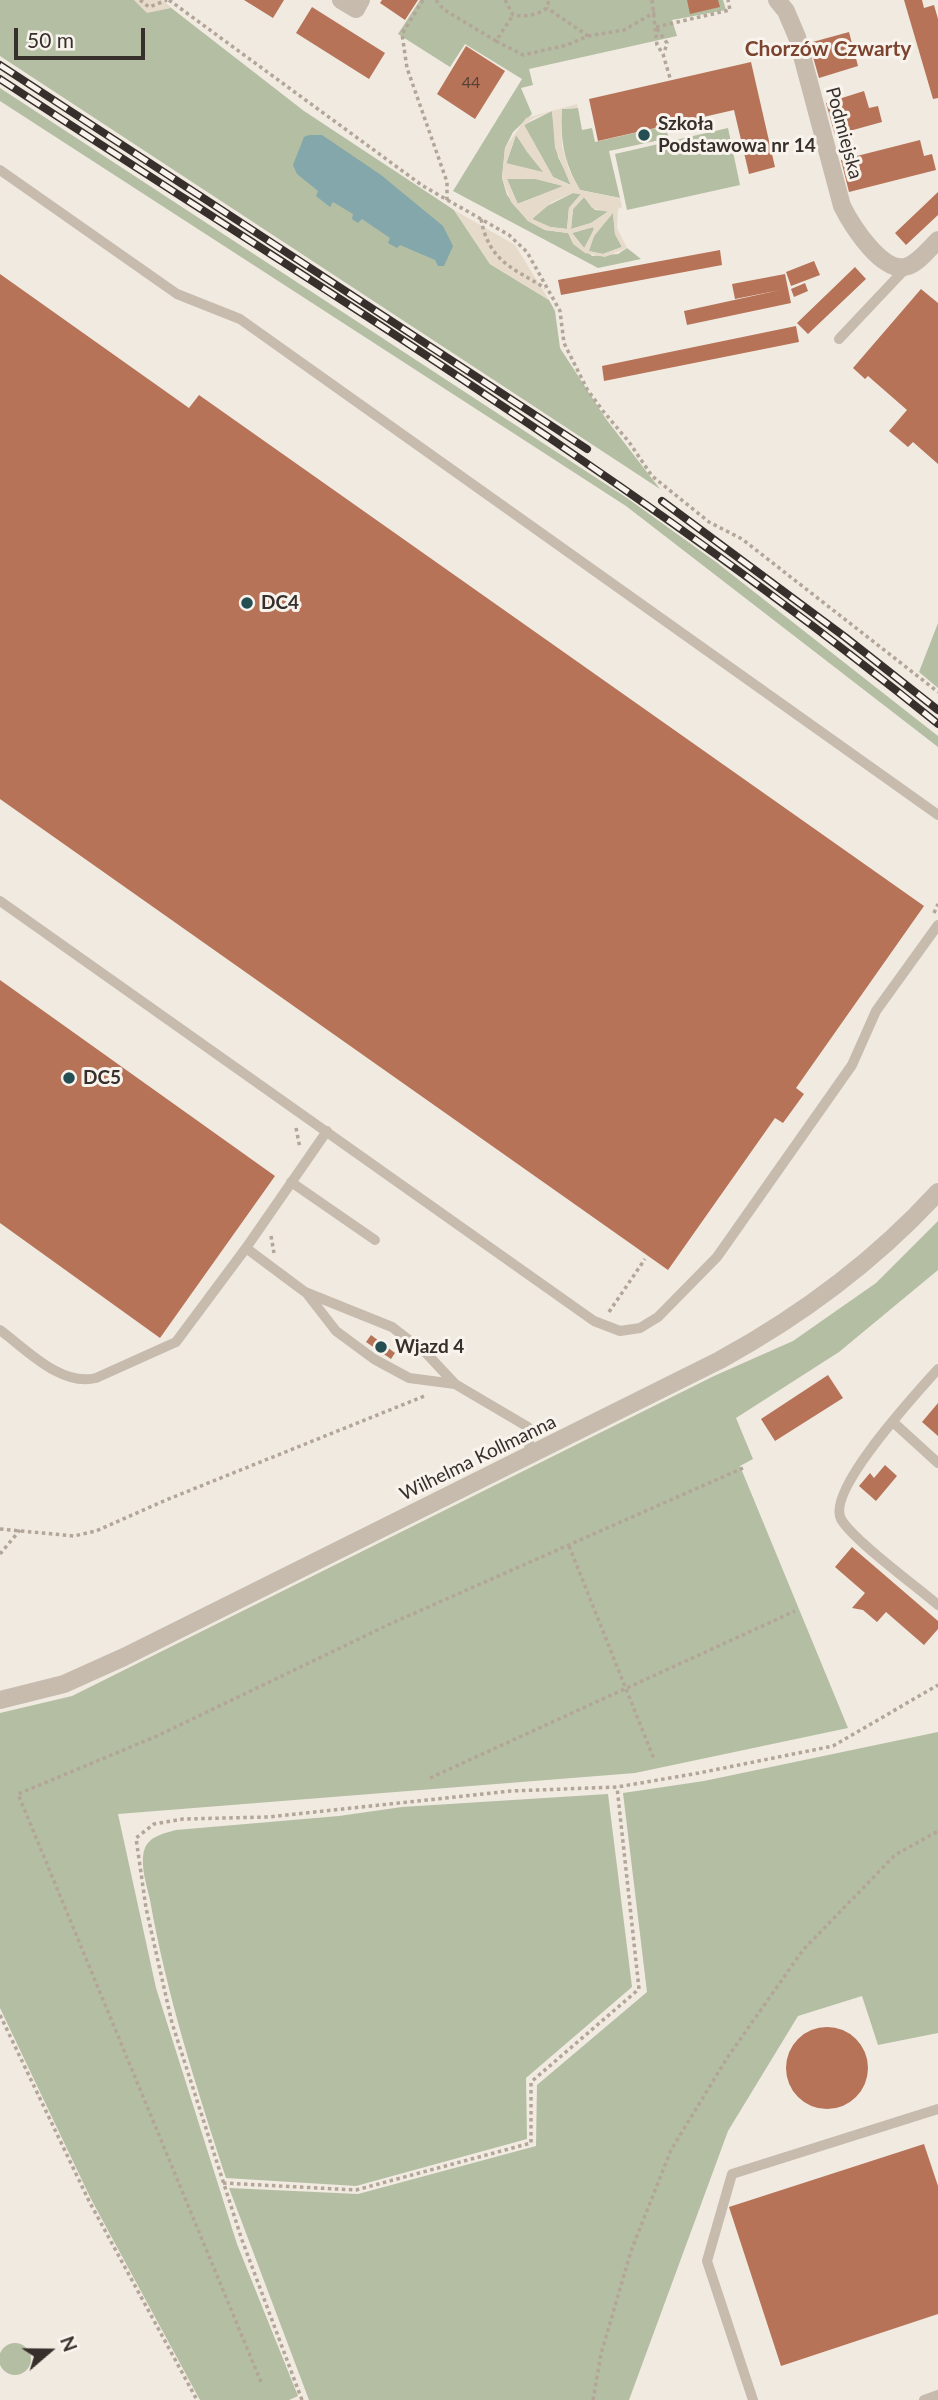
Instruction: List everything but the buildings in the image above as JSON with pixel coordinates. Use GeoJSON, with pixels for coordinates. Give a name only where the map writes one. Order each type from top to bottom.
{"type":"FeatureCollection","features":[{"type":"Feature","properties":{"kind":"street","name":"Podmiejska"},"geometry":{"type":"LineString","coordinates":[[777,0],[786,11],[797,37],[842,206],[860,236],[887,263],[907,267]]}},
{"type":"Feature","properties":{"kind":"street"},"geometry":{"type":"LineString","coordinates":[[907,267],[938,240]]}},
{"type":"Feature","properties":{"kind":"street","name":"Wilhelma Kollmanna"},"geometry":{"type":"LineString","coordinates":[[0,1700],[53,1687],[86,1675],[706,1367],[794,1318],[856,1270],[938,1192]]}},
{"type":"Feature","properties":{"kind":"lane"},"geometry":{"type":"LineString","coordinates":[[0,170],[177,294],[240,319],[938,815]]}},
{"type":"Feature","properties":{"kind":"lane"},"geometry":{"type":"LineString","coordinates":[[839,339],[907,267]]}},
{"type":"Feature","properties":{"kind":"lane"},"geometry":{"type":"LineString","coordinates":[[0,901],[594,1321],[620,1331],[640,1328],[658,1317],[717,1257],[852,1065],[876,1011],[938,925]]}},
{"type":"Feature","properties":{"kind":"lane"},"geometry":{"type":"LineString","coordinates":[[0,1330],[67,1378],[86,1381],[176,1342],[202,1311],[327,1131]]}},
{"type":"Feature","properties":{"kind":"lane"},"geometry":{"type":"LineString","coordinates":[[292,1182],[376,1240]]}},
{"type":"Feature","properties":{"kind":"lane"},"geometry":{"type":"LineString","coordinates":[[246,1248],[305,1293],[336,1331],[374,1359],[409,1378],[455,1384]]}},
{"type":"Feature","properties":{"kind":"lane"},"geometry":{"type":"LineString","coordinates":[[305,1293],[393,1327],[427,1354],[455,1384],[528,1427],[530,1456]]}},
{"type":"Feature","properties":{"kind":"lane"},"geometry":{"type":"LineString","coordinates":[[938,1369],[845,1485],[838,1505],[841,1518],[853,1533],[938,1605]]}},
{"type":"Feature","properties":{"kind":"lane"},"geometry":{"type":"LineString","coordinates":[[893,1422],[938,1463]]}},
{"type":"Feature","properties":{"kind":"lane"},"geometry":{"type":"LineString","coordinates":[[753,2400],[707,2261],[732,2174],[938,2109]]}},
{"type":"Feature","properties":{"kind":"lane"},"geometry":{"type":"LineString","coordinates":[[924,2400],[938,2395]]}},
{"type":"Feature","properties":{"kind":"path"},"geometry":{"type":"LineString","coordinates":[[140,0],[149,7],[168,0],[321,114],[447,201],[521,245],[560,311],[564,343],[587,388],[652,476],[709,522],[742,539],[938,692]]}},
{"type":"Feature","properties":{"kind":"path"},"geometry":{"type":"LineString","coordinates":[[423,0],[402,34],[411,80],[447,182],[447,201]]}},
{"type":"Feature","properties":{"kind":"path"},"geometry":{"type":"LineString","coordinates":[[436,0],[443,9],[523,55],[567,45],[587,36],[624,30],[655,12]]}},
{"type":"Feature","properties":{"kind":"path"},"geometry":{"type":"LineString","coordinates":[[505,0],[513,15]]}},
{"type":"Feature","properties":{"kind":"path"},"geometry":{"type":"LineString","coordinates":[[547,8],[549,0]]}},
{"type":"Feature","properties":{"kind":"path"},"geometry":{"type":"LineString","coordinates":[[652,0],[657,45],[663,54],[670,78]]}},
{"type":"Feature","properties":{"kind":"path"},"geometry":{"type":"LineString","coordinates":[[656,27],[730,10],[728,0]]}},
{"type":"Feature","properties":{"kind":"path"},"geometry":{"type":"LineString","coordinates":[[513,15],[532,15],[547,8]]}},
{"type":"Feature","properties":{"kind":"path"},"geometry":{"type":"LineString","coordinates":[[547,8],[587,36]]}},
{"type":"Feature","properties":{"kind":"path"},"geometry":{"type":"LineString","coordinates":[[496,41],[513,15]]}},
{"type":"Feature","properties":{"kind":"path"},"geometry":{"type":"LineString","coordinates":[[656,27],[667,43],[663,54]]}},
{"type":"Feature","properties":{"kind":"path"},"geometry":{"type":"LineString","coordinates":[[481,219],[484,237],[499,260],[548,289]]}},
{"type":"Feature","properties":{"kind":"path"},"geometry":{"type":"LineString","coordinates":[[271,1231],[277,1258]]}},
{"type":"Feature","properties":{"kind":"path"},"geometry":{"type":"LineString","coordinates":[[615,1319],[607,1314],[645,1259]]}},
{"type":"Feature","properties":{"kind":"path"},"geometry":{"type":"LineString","coordinates":[[0,1529],[74,1536],[96,1531],[166,1500],[455,1384]]}},
{"type":"Feature","properties":{"kind":"path"},"geometry":{"type":"LineString","coordinates":[[261,2382],[18,1794],[157,1736],[392,1623],[743,1468]]}},
{"type":"Feature","properties":{"kind":"path"},"geometry":{"type":"LineString","coordinates":[[0,1554],[20,1530]]}},
{"type":"Feature","properties":{"kind":"path"},"geometry":{"type":"LineString","coordinates":[[569,1546],[654,1759]]}},
{"type":"Feature","properties":{"kind":"path"},"geometry":{"type":"LineString","coordinates":[[430,1778],[626,1686],[795,1611]]}},
{"type":"Feature","properties":{"kind":"path"},"geometry":{"type":"LineString","coordinates":[[303,2400],[266,2305],[190,2081],[160,1974],[146,1909],[136,1838],[153,1824],[183,1819],[268,1817],[511,1791],[617,1787],[833,1746],[938,1685]]}},
{"type":"Feature","properties":{"kind":"path"},"geometry":{"type":"LineString","coordinates":[[223,2183],[356,2190],[531,2143],[531,2082],[639,1989],[617,1787]]}},
{"type":"Feature","properties":{"kind":"path"},"geometry":{"type":"LineString","coordinates":[[593,2400],[601,2354],[631,2251],[671,2150],[727,2058],[803,1950],[895,1855],[938,1831]]}},
{"type":"Feature","properties":{"kind":"path"},"geometry":{"type":"LineString","coordinates":[[0,2015],[89,2201],[197,2400]]}},
{"type":"Feature","properties":{"kind":"green space"},"geometry":{"type":"Polygon","coordinates":[[[0,0],[161,0],[304,111],[454,210],[490,264],[549,300],[555,311],[560,348],[606,419],[660,489],[0,56],[0,0]]]}},
{"type":"Feature","properties":{"kind":"green space"},"geometry":{"type":"Polygon","coordinates":[[[420,0],[723,0],[726,10],[672,20],[677,36],[529,69],[533,85],[521,88],[532,114],[513,132],[505,148],[502,178],[507,195],[528,221],[545,230],[568,233],[592,256],[618,254],[627,248],[641,259],[598,268],[453,191],[522,79],[465,44],[450,67],[398,34],[420,0]]]}},
{"type":"Feature","properties":{"kind":"green space"},"geometry":{"type":"Polygon","coordinates":[[[0,88],[627,498],[716,562],[938,736],[938,747],[626,506],[0,101],[0,88]]]}},
{"type":"Feature","properties":{"kind":"green space"},"geometry":{"type":"Polygon","coordinates":[[[578,108],[582,130],[592,128],[595,142],[665,126],[669,138],[609,151],[620,198],[580,190],[570,170],[564,151],[562,109],[578,108]]]}},
{"type":"Feature","properties":{"kind":"green space"},"geometry":{"type":"Polygon","coordinates":[[[552,111],[558,157],[573,186],[553,177],[524,125],[552,111]]]}},
{"type":"Feature","properties":{"kind":"green space"},"geometry":{"type":"Polygon","coordinates":[[[728,128],[740,185],[627,210],[615,154],[728,128]]]}},
{"type":"Feature","properties":{"kind":"green space"},"geometry":{"type":"Polygon","coordinates":[[[516,135],[545,173],[506,164],[516,135]]]}},
{"type":"Feature","properties":{"kind":"green space"},"geometry":{"type":"Polygon","coordinates":[[[507,179],[536,179],[564,186],[517,204],[507,179]]]}},
{"type":"Feature","properties":{"kind":"green space"},"geometry":{"type":"Polygon","coordinates":[[[573,193],[581,194],[569,208],[567,229],[550,227],[532,219],[547,206],[573,193]]]}},
{"type":"Feature","properties":{"kind":"green space"},"geometry":{"type":"Polygon","coordinates":[[[584,197],[595,210],[609,211],[591,223],[571,229],[573,209],[584,197]]]}},
{"type":"Feature","properties":{"kind":"green space"},"geometry":{"type":"Polygon","coordinates":[[[613,212],[615,234],[622,247],[603,254],[588,251],[594,236],[613,212]]]}},
{"type":"Feature","properties":{"kind":"green space"},"geometry":{"type":"Polygon","coordinates":[[[593,227],[594,229],[585,249],[572,233],[593,227]]]}},
{"type":"Feature","properties":{"kind":"green space"},"geometry":{"type":"Polygon","coordinates":[[[938,623],[938,688],[919,672],[938,623]]]}},
{"type":"Feature","properties":{"kind":"green space"},"geometry":{"type":"Polygon","coordinates":[[[938,1221],[938,1270],[839,1352],[736,1418],[753,1459],[740,1466],[848,1728],[635,1773],[118,1814],[156,1988],[237,2244],[298,2396],[289,2400],[200,2400],[91,2199],[0,2008],[0,1713],[72,1696],[714,1376],[793,1341],[876,1283],[938,1221]]]}},
{"type":"Feature","properties":{"kind":"green space"},"geometry":{"type":"Polygon","coordinates":[[[938,1732],[938,2033],[878,2045],[862,1996],[798,2016],[728,2131],[629,2400],[309,2400],[229,2188],[358,2194],[536,2146],[537,2085],[647,1992],[623,1793],[704,1781],[938,1732]]]}},
{"type":"Feature","properties":{"kind":"green space"},"geometry":{"type":"Polygon","coordinates":[[[608,1794],[632,1987],[526,2078],[527,2139],[356,2186],[226,2178],[183,2040],[165,1971],[143,1867],[143,1854],[147,1844],[158,1836],[176,1830],[339,1816],[402,1807],[608,1794]]]}},
{"type":"Feature","properties":{"kind":"green space"},"geometry":{"type":"Polygon","coordinates":[[[15,2343],[26,2348],[31,2359],[26,2370],[15,2375],[4,2370],[-1,2359],[4,2348],[15,2343]]]}},
{"type":"Feature","properties":{"kind":"shaded area"},"geometry":{"type":"Polygon","coordinates":[[[134,0],[161,0],[171,8],[147,13],[134,0]]]}},
{"type":"Feature","properties":{"kind":"shaded area"},"geometry":{"type":"Polygon","coordinates":[[[577,104],[578,108],[562,109],[562,146],[569,170],[580,190],[620,198],[622,207],[618,209],[617,228],[627,248],[605,257],[585,253],[573,244],[568,233],[545,230],[528,221],[511,202],[502,178],[505,148],[526,118],[577,104]],[[552,111],[524,125],[553,177],[571,186],[555,148],[552,111]],[[516,135],[506,163],[543,172],[527,152],[516,135]],[[507,179],[518,204],[563,186],[536,179],[507,179]],[[573,193],[552,202],[532,219],[550,227],[567,229],[569,208],[581,194],[573,193]],[[584,197],[573,209],[571,229],[591,223],[608,212],[592,208],[584,197]],[[613,213],[594,236],[589,251],[603,254],[622,247],[615,234],[613,213]],[[593,227],[572,233],[584,248],[594,229],[593,227]]]}},
{"type":"Feature","properties":{"kind":"shaded area"},"geometry":{"type":"Polygon","coordinates":[[[454,210],[515,245],[549,300],[490,264],[454,210]]]}},
{"type":"Feature","properties":{"kind":"water"},"geometry":{"type":"Polygon","coordinates":[[[322,135],[381,175],[443,226],[453,246],[444,266],[438,266],[435,260],[400,245],[397,248],[388,243],[390,238],[362,219],[358,223],[352,219],[353,214],[333,202],[330,207],[316,196],[318,191],[297,174],[293,165],[304,137],[322,135]]]}},
{"type":"Feature","properties":{"kind":"railway"},"geometry":{"type":"LineString","coordinates":[[0,65],[587,449]]}},
{"type":"Feature","properties":{"kind":"railway"},"geometry":{"type":"LineString","coordinates":[[0,79],[359,311],[595,469],[712,551],[938,724]]}},
{"type":"Feature","properties":{"kind":"railway"},"geometry":{"type":"LineString","coordinates":[[662,501],[938,710]]}},
{"type":"Feature","properties":{"kind":"place","name":"Szkoła Podstawowa nr 14"},"geometry":{"type":"Point","coordinates":[644,135]}},
{"type":"Feature","properties":{"kind":"place","name":"DC4"},"geometry":{"type":"Point","coordinates":[247,603]}},
{"type":"Feature","properties":{"kind":"place","name":"DC5"},"geometry":{"type":"Point","coordinates":[69,1078]}},
{"type":"Feature","properties":{"kind":"place","name":"Wjazd 4"},"geometry":{"type":"Point","coordinates":[381,1347]}},
{"type":"Feature","properties":{"kind":"district","name":"Chorzów Czwarty"},"geometry":{"type":"Point","coordinates":[828,49]}}]}
